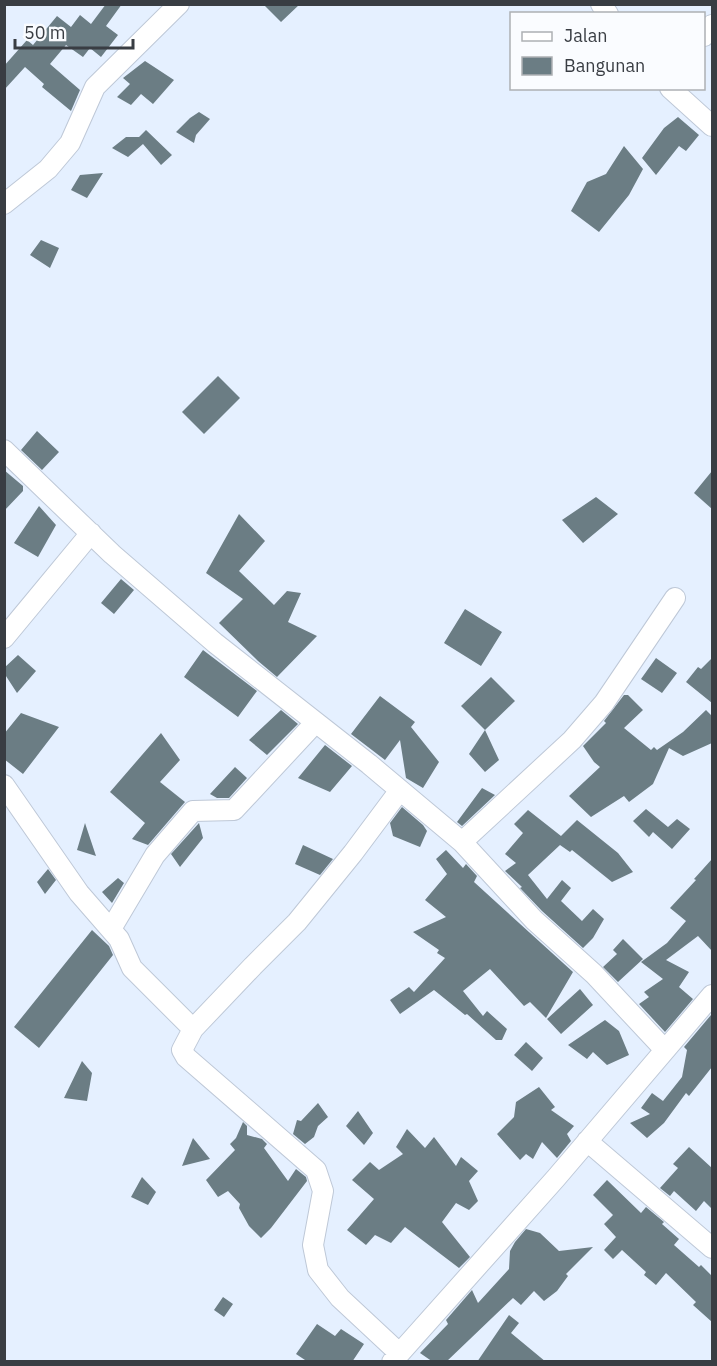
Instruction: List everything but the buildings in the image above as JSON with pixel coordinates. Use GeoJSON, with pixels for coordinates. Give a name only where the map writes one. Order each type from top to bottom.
{"type":"FeatureCollection","features":[{"type":"Feature","properties":{"kind":"street"},"geometry":{"type":"LineString","coordinates":[[4,204],[48,169],[69,143],[95,87],[179,4]]}},
{"type":"Feature","properties":{"kind":"street"},"geometry":{"type":"LineString","coordinates":[[672,90],[712,126]]}},
{"type":"Feature","properties":{"kind":"street"},"geometry":{"type":"LineString","coordinates":[[4,450],[91,533],[215,643],[462,842],[534,920],[594,974],[665,1050]]}},
{"type":"Feature","properties":{"kind":"street"},"geometry":{"type":"LineString","coordinates":[[4,638],[91,533]]}},
{"type":"Feature","properties":{"kind":"street"},"geometry":{"type":"LineString","coordinates":[[462,842],[579,732],[604,703],[675,598]]}},
{"type":"Feature","properties":{"kind":"street"},"geometry":{"type":"LineString","coordinates":[[111,929],[155,855],[193,811],[234,810],[315,723]]}},
{"type":"Feature","properties":{"kind":"street"},"geometry":{"type":"LineString","coordinates":[[4,785],[79,893],[119,939],[132,968],[193,1029]]}},
{"type":"Feature","properties":{"kind":"street"},"geometry":{"type":"LineString","coordinates":[[400,790],[297,922],[193,1029],[182,1050],[186,1058],[316,1170],[323,1191],[313,1245],[318,1270],[340,1298],[396,1357],[587,1141],[712,995]]}},
{"type":"Feature","properties":{"kind":"street"},"geometry":{"type":"LineString","coordinates":[[587,1141],[712,1248]]}}]}
